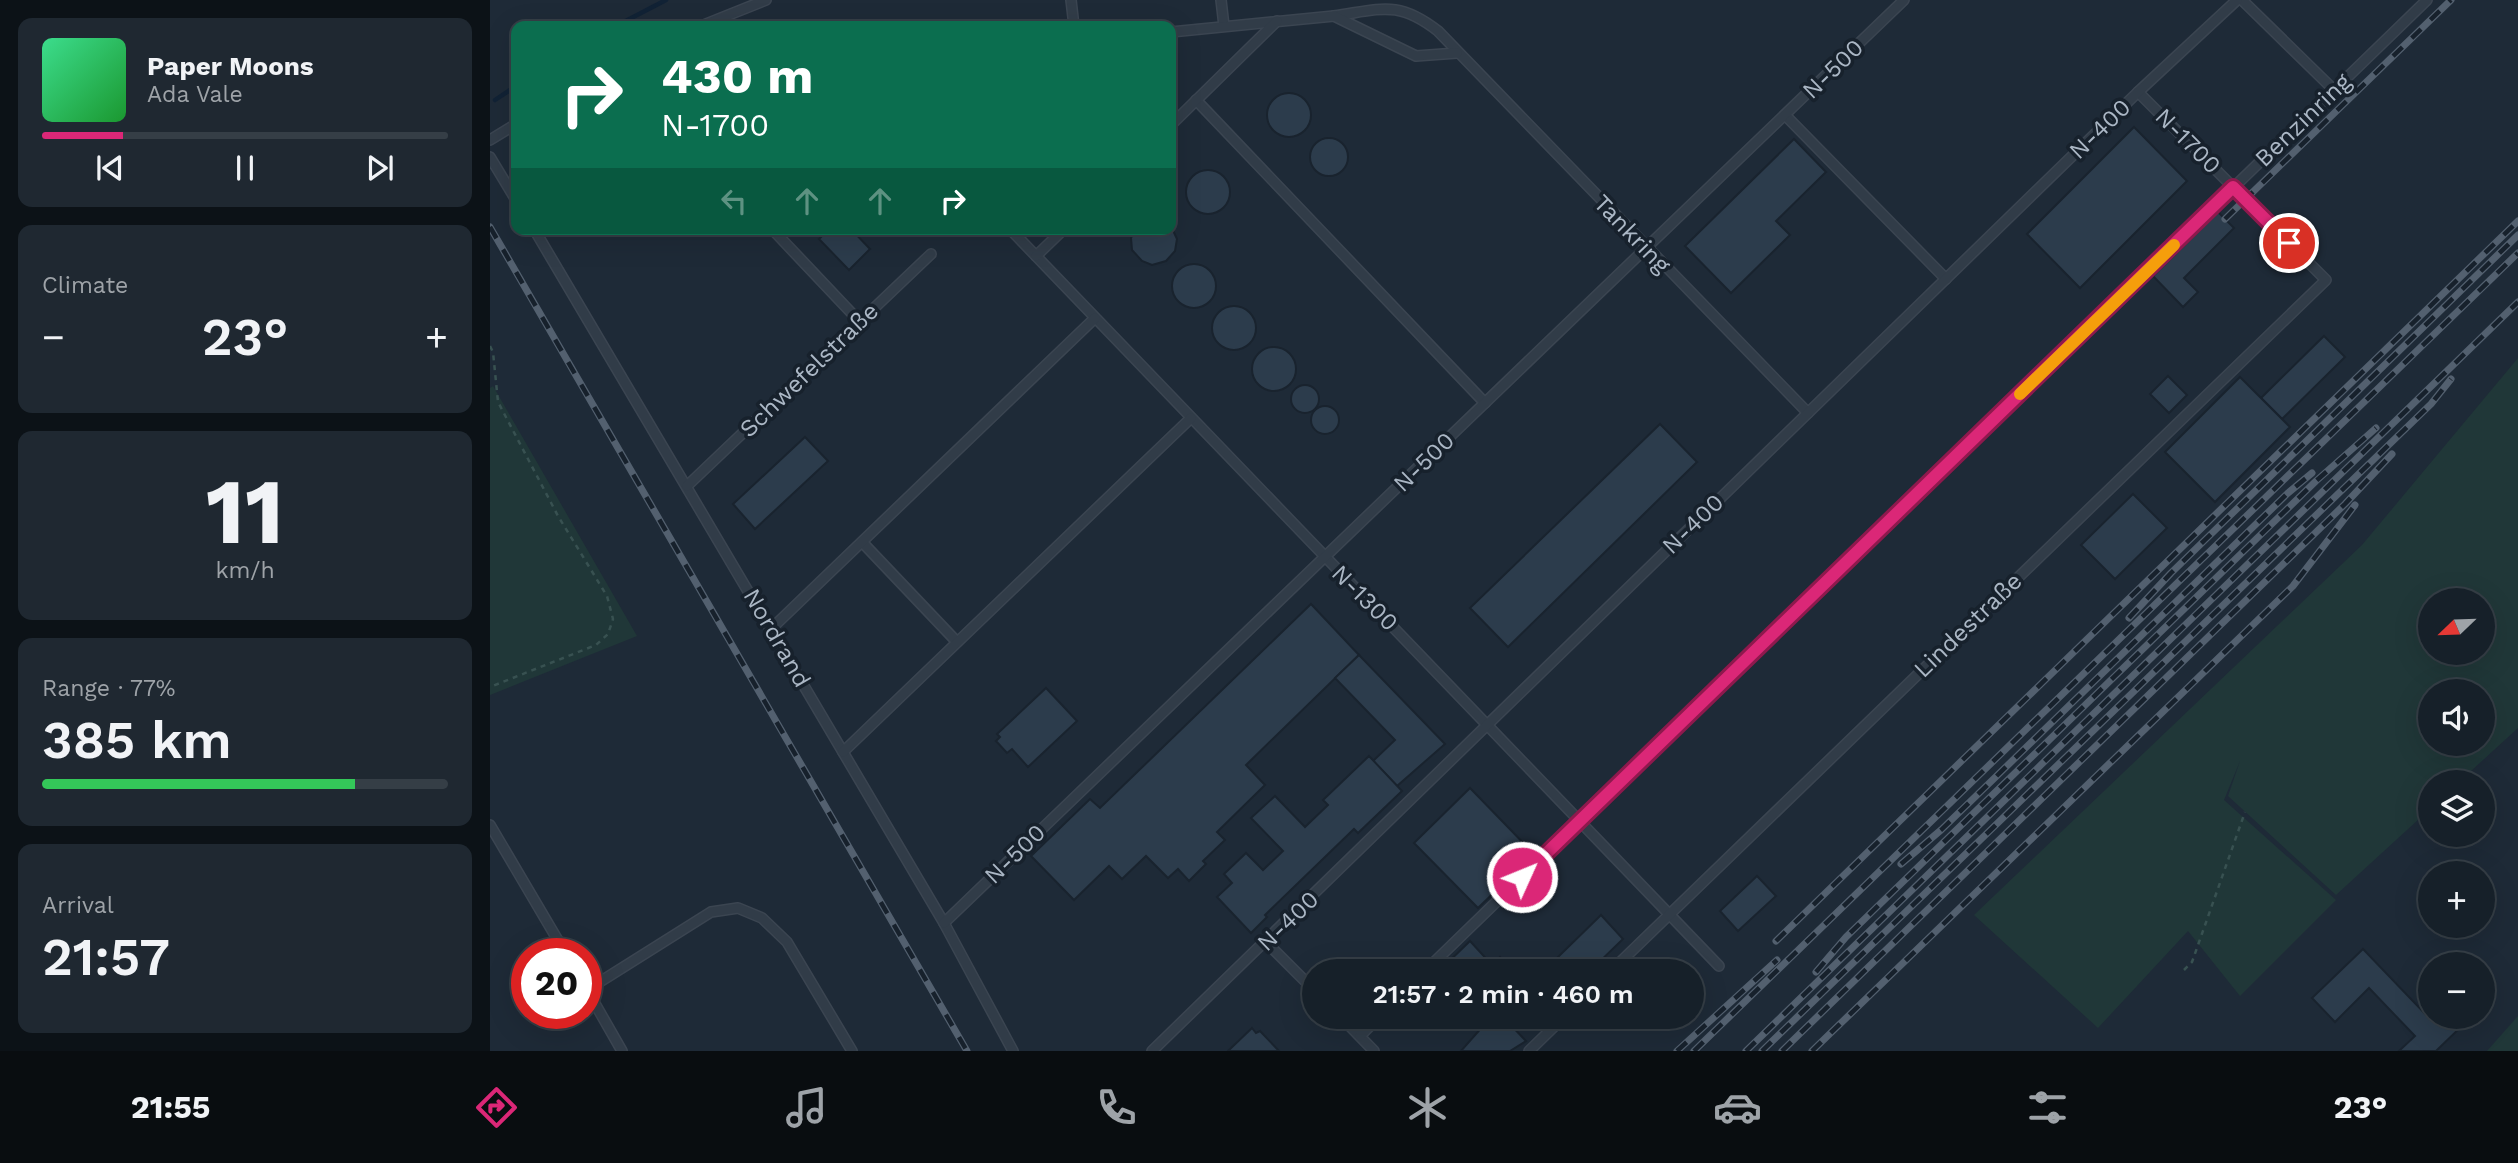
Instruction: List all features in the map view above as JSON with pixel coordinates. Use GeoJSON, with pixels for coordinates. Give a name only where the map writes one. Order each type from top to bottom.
{"type":"FeatureCollection","features":[{"type":"Feature","properties":{"kind":"lane"},"geometry":{"type":"LineString","coordinates":[[717,21],[766,0]]}},
{"type":"Feature","properties":{"kind":"lane"},"geometry":{"type":"LineString","coordinates":[[1070,0],[1073,21]]}},
{"type":"Feature","properties":{"kind":"lane"},"geometry":{"type":"LineString","coordinates":[[1221,0],[1224,26]]}},
{"type":"Feature","properties":{"kind":"lane","name":"N-500"},"geometry":{"type":"LineString","coordinates":[[944,923],[1905,0]]}},
{"type":"Feature","properties":{"kind":"lane"},"geometry":{"type":"LineString","coordinates":[[2239,0],[2334,89]]}},
{"type":"Feature","properties":{"kind":"lane","name":"N-400"},"geometry":{"type":"LineString","coordinates":[[1152,1051],[2138,92],[2239,0]]}},
{"type":"Feature","properties":{"kind":"lane","name":"Benzinring"},"geometry":{"type":"LineString","coordinates":[[1437,959],[2427,0]]}},
{"type":"Feature","properties":{"kind":"lane","name":"Tankring"},"geometry":{"type":"LineString","coordinates":[[1176,31],[1334,16],[1395,7],[1418,14],[1438,31],[1808,413]]}},
{"type":"Feature","properties":{"kind":"lane"},"geometry":{"type":"LineString","coordinates":[[1334,16],[1416,56],[1457,53]]}},
{"type":"Feature","properties":{"kind":"lane"},"geometry":{"type":"LineString","coordinates":[[1176,120],[1278,20]]}},
{"type":"Feature","properties":{"kind":"lane","name":"N-1700"},"geometry":{"type":"LineString","coordinates":[[2138,92],[2326,280]]}},
{"type":"Feature","properties":{"kind":"lane"},"geometry":{"type":"LineString","coordinates":[[1196,100],[1485,403]]}},
{"type":"Feature","properties":{"kind":"lane"},"geometry":{"type":"LineString","coordinates":[[1785,115],[1945,279]]}},
{"type":"Feature","properties":{"kind":"lane"},"geometry":{"type":"LineString","coordinates":[[490,140],[511,127]]}},
{"type":"Feature","properties":{"kind":"lane"},"geometry":{"type":"LineString","coordinates":[[490,157],[511,192]]}},
{"type":"Feature","properties":{"kind":"lane","name":"Nordrand"},"geometry":{"type":"LineString","coordinates":[[538,235],[944,923],[1013,1051]]}},
{"type":"Feature","properties":{"kind":"lane"},"geometry":{"type":"LineString","coordinates":[[778,235],[860,322]]}},
{"type":"Feature","properties":{"kind":"lane","name":"N-1300"},"geometry":{"type":"LineString","coordinates":[[1016,235],[1719,966]]}},
{"type":"Feature","properties":{"kind":"lane"},"geometry":{"type":"LineString","coordinates":[[1036,256],[1058,235]]}},
{"type":"Feature","properties":{"kind":"lane","name":"Schwefelstraße"},"geometry":{"type":"LineString","coordinates":[[687,486],[930,254]]}},
{"type":"Feature","properties":{"kind":"lane","name":"Lindestraße"},"geometry":{"type":"LineString","coordinates":[[1624,959],[2326,280]]}},
{"type":"Feature","properties":{"kind":"lane"},"geometry":{"type":"LineString","coordinates":[[771,629],[1095,318]]}},
{"type":"Feature","properties":{"kind":"lane"},"geometry":{"type":"LineString","coordinates":[[843,752],[1191,418]]}},
{"type":"Feature","properties":{"kind":"lane"},"geometry":{"type":"LineString","coordinates":[[862,542],[957,642]]}},
{"type":"Feature","properties":{"kind":"lane"},"geometry":{"type":"LineString","coordinates":[[490,824],[557,938]]}},
{"type":"Feature","properties":{"kind":"lane"},"geometry":{"type":"LineString","coordinates":[[602,980],[711,912],[738,908],[762,918],[787,942],[852,1051]]}},
{"type":"Feature","properties":{"kind":"lane"},"geometry":{"type":"LineString","coordinates":[[1266,942],[1302,978]]}},
{"type":"Feature","properties":{"kind":"lane"},"geometry":{"type":"LineString","coordinates":[[602,1016],[622,1051]]}},
{"type":"Feature","properties":{"kind":"lane"},"geometry":{"type":"LineString","coordinates":[[1353,1029],[1374,1051]]}},
{"type":"Feature","properties":{"kind":"lane"},"geometry":{"type":"LineString","coordinates":[[1360,1036],[1367,1029]]}},
{"type":"Feature","properties":{"kind":"lane"},"geometry":{"type":"LineString","coordinates":[[1529,1051],[1552,1029]]}},
{"type":"Feature","properties":{"kind":"path"},"geometry":{"type":"LineString","coordinates":[[490,346],[494,352],[498,402],[558,516],[607,596],[613,619],[608,634],[596,645],[490,687]]}},
{"type":"Feature","properties":{"kind":"path"},"geometry":{"type":"LineString","coordinates":[[2184,970],[2192,962],[2245,812]]}},
{"type":"Feature","properties":{"kind":"green space"},"geometry":{"type":"Polygon","coordinates":[[[2518,358],[2518,728],[2495,749],[2495,679],[2418,679],[2418,756],[2487,756],[2472,770],[2418,770],[2418,820],[2336,895],[2228,796],[2240,761],[2224,800],[2336,900],[2240,996],[2188,931],[2098,1028],[1974,915],[2362,545],[2518,358]]]}},
{"type":"Feature","properties":{"kind":"green space"},"geometry":{"type":"Polygon","coordinates":[[[493,386],[637,636],[490,695],[490,388],[493,386]]]}},
{"type":"Feature","properties":{"kind":"green space"},"geometry":{"type":"Polygon","coordinates":[[[2518,1016],[2518,1051],[2487,1051],[2518,1016]]]}},
{"type":"Feature","properties":{"kind":"building"},"geometry":{"type":"Polygon","coordinates":[[[1289,93],[1298,94],[1305,99],[1310,106],[1310,124],[1305,131],[1298,136],[1289,137],[1280,136],[1273,131],[1268,124],[1267,115],[1268,106],[1273,99],[1280,94],[1289,93]]]}},
{"type":"Feature","properties":{"kind":"building"},"geometry":{"type":"Polygon","coordinates":[[[2134,127],[2187,181],[2080,288],[2027,234],[2134,127]]]}},
{"type":"Feature","properties":{"kind":"building"},"geometry":{"type":"Polygon","coordinates":[[[1329,138],[1342,144],[1348,157],[1342,170],[1329,176],[1316,170],[1310,157],[1316,144],[1329,138]]]}},
{"type":"Feature","properties":{"kind":"building"},"geometry":{"type":"Polygon","coordinates":[[[1794,139],[1826,172],[1776,221],[1790,235],[1731,293],[1685,246],[1794,139]]]}},
{"type":"Feature","properties":{"kind":"building"},"geometry":{"type":"Polygon","coordinates":[[[1208,170],[1217,171],[1224,176],[1229,183],[1229,201],[1224,208],[1217,213],[1208,214],[1199,213],[1192,208],[1187,201],[1186,192],[1187,183],[1192,176],[1199,171],[1208,170]]]}},
{"type":"Feature","properties":{"kind":"building"},"geometry":{"type":"Polygon","coordinates":[[[2218,212],[2234,228],[2184,278],[2198,292],[2183,307],[2153,276],[2218,212]]]}},
{"type":"Feature","properties":{"kind":"building"},"geometry":{"type":"Polygon","coordinates":[[[823,235],[857,235],[870,249],[849,270],[819,239],[823,235]]]}},
{"type":"Feature","properties":{"kind":"building"},"geometry":{"type":"Polygon","coordinates":[[[1132,235],[1175,235],[1177,239],[1175,251],[1166,261],[1152,265],[1142,261],[1132,250],[1132,235]]]}},
{"type":"Feature","properties":{"kind":"building"},"geometry":{"type":"Polygon","coordinates":[[[1194,264],[1203,265],[1210,270],[1215,277],[1215,295],[1210,302],[1203,307],[1194,308],[1185,307],[1178,302],[1173,295],[1172,286],[1173,277],[1178,270],[1185,265],[1194,264]]]}},
{"type":"Feature","properties":{"kind":"building"},"geometry":{"type":"Polygon","coordinates":[[[1234,306],[1243,307],[1250,312],[1255,319],[1255,337],[1250,344],[1243,349],[1234,350],[1225,349],[1218,344],[1213,337],[1212,328],[1213,319],[1218,312],[1225,307],[1234,306]]]}},
{"type":"Feature","properties":{"kind":"building"},"geometry":{"type":"Polygon","coordinates":[[[2324,336],[2345,357],[2282,419],[2261,398],[2324,336]]]}},
{"type":"Feature","properties":{"kind":"building"},"geometry":{"type":"Polygon","coordinates":[[[1274,347],[1283,348],[1290,353],[1295,360],[1295,378],[1290,385],[1283,390],[1274,391],[1265,390],[1258,385],[1253,378],[1252,369],[1253,360],[1258,353],[1265,348],[1274,347]]]}},
{"type":"Feature","properties":{"kind":"building"},"geometry":{"type":"Polygon","coordinates":[[[2168,376],[2187,395],[2169,413],[2150,394],[2168,376]]]}},
{"type":"Feature","properties":{"kind":"building"},"geometry":{"type":"Polygon","coordinates":[[[2240,377],[2290,427],[2215,502],[2165,452],[2240,377]]]}},
{"type":"Feature","properties":{"kind":"building"},"geometry":{"type":"Polygon","coordinates":[[[1305,385],[1315,389],[1319,399],[1315,409],[1305,413],[1295,409],[1291,399],[1295,389],[1305,385]]]}},
{"type":"Feature","properties":{"kind":"building"},"geometry":{"type":"Polygon","coordinates":[[[1325,406],[1335,410],[1339,420],[1335,430],[1325,434],[1315,430],[1311,420],[1315,410],[1325,406]]]}},
{"type":"Feature","properties":{"kind":"building"},"geometry":{"type":"Polygon","coordinates":[[[1660,424],[1697,462],[1508,647],[1470,608],[1660,424]]]}},
{"type":"Feature","properties":{"kind":"building"},"geometry":{"type":"Polygon","coordinates":[[[805,437],[828,461],[755,529],[733,504],[805,437]]]}},
{"type":"Feature","properties":{"kind":"building"},"geometry":{"type":"Polygon","coordinates":[[[2133,494],[2167,528],[2115,579],[2081,545],[2133,494]]]}},
{"type":"Feature","properties":{"kind":"building"},"geometry":{"type":"Polygon","coordinates":[[[1311,604],[1359,655],[1246,765],[1265,785],[1217,832],[1225,840],[1203,861],[1206,864],[1189,881],[1178,869],[1168,878],[1146,856],[1122,879],[1109,866],[1074,900],[1031,856],[1090,799],[1100,808],[1311,604]]]}},
{"type":"Feature","properties":{"kind":"building"},"geometry":{"type":"Polygon","coordinates":[[[1359,655],[1445,744],[1397,786],[1373,761],[1395,740],[1335,678],[1359,655]]]}},
{"type":"Feature","properties":{"kind":"building"},"geometry":{"type":"Polygon","coordinates":[[[1046,688],[1077,721],[1028,767],[1012,749],[1007,753],[996,741],[1000,737],[997,734],[1046,688]]]}},
{"type":"Feature","properties":{"kind":"building"},"geometry":{"type":"Polygon","coordinates":[[[1369,756],[1402,791],[1358,833],[1354,829],[1265,915],[1267,917],[1251,933],[1217,897],[1232,883],[1224,874],[1246,853],[1263,870],[1283,851],[1251,818],[1275,796],[1305,827],[1328,805],[1323,800],[1369,756]]]}},
{"type":"Feature","properties":{"kind":"building"},"geometry":{"type":"Polygon","coordinates":[[[1470,788],[1534,854],[1478,908],[1414,843],[1470,788]]]}},
{"type":"Feature","properties":{"kind":"building"},"geometry":{"type":"Polygon","coordinates":[[[1757,876],[1776,896],[1738,931],[1720,911],[1757,876]]]}},
{"type":"Feature","properties":{"kind":"building"},"geometry":{"type":"Polygon","coordinates":[[[1601,915],[1623,939],[1602,959],[1558,957],[1601,915]]]}},
{"type":"Feature","properties":{"kind":"building"},"geometry":{"type":"Polygon","coordinates":[[[1470,941],[1486,959],[1451,959],[1470,941]]]}},
{"type":"Feature","properties":{"kind":"building"},"geometry":{"type":"Polygon","coordinates":[[[2363,949],[2418,1006],[2418,1029],[2459,1029],[2436,1051],[2399,1051],[2415,1036],[2369,988],[2335,1022],[2312,998],[2363,949]]]}},
{"type":"Feature","properties":{"kind":"building"},"geometry":{"type":"Polygon","coordinates":[[[1252,1028],[1256,1033],[1260,1031],[1279,1051],[1228,1051],[1252,1028]]]}},
{"type":"Feature","properties":{"kind":"building"},"geometry":{"type":"Polygon","coordinates":[[[1480,1029],[1515,1029],[1526,1041],[1510,1051],[1461,1051],[1480,1029]]]}},
{"type":"Feature","properties":{"kind":"waterway"},"geometry":{"type":"LineString","coordinates":[[626,21],[666,0]]}},
{"type":"Feature","properties":{"kind":"waterway"},"geometry":{"type":"LineString","coordinates":[[495,100],[511,89]]}},
{"type":"Feature","properties":{"kind":"railway"},"geometry":{"type":"LineString","coordinates":[[2225,219],[2451,0]]}},
{"type":"Feature","properties":{"kind":"railway"},"geometry":{"type":"LineString","coordinates":[[1776,941],[2518,221]]}},
{"type":"Feature","properties":{"kind":"railway"},"geometry":{"type":"LineString","coordinates":[[490,227],[967,1051]]}},
{"type":"Feature","properties":{"kind":"railway"},"geometry":{"type":"LineString","coordinates":[[2129,618],[2171,573],[2518,235]]}},
{"type":"Feature","properties":{"kind":"railway"},"geometry":{"type":"LineString","coordinates":[[1694,1051],[2518,253]]}},
{"type":"Feature","properties":{"kind":"railway"},"geometry":{"type":"LineString","coordinates":[[1746,1051],[2518,302]]}},
{"type":"Feature","properties":{"kind":"railway"},"geometry":{"type":"LineString","coordinates":[[1762,1051],[2431,404],[2451,379]]}},
{"type":"Feature","properties":{"kind":"railway"},"geometry":{"type":"LineString","coordinates":[[1816,972],[1846,937],[2316,481],[2376,428]]}},
{"type":"Feature","properties":{"kind":"railway"},"geometry":{"type":"LineString","coordinates":[[1782,1051],[2345,504],[2392,454]]}},
{"type":"Feature","properties":{"kind":"railway"},"geometry":{"type":"LineString","coordinates":[[1901,864],[1941,830],[2288,493],[2312,473]]}},
{"type":"Feature","properties":{"kind":"railway"},"geometry":{"type":"LineString","coordinates":[[1812,1051],[2293,586],[2355,505]]}},
{"type":"Feature","properties":{"kind":"railway"},"geometry":{"type":"LineString","coordinates":[[1677,1051],[1777,960]]}},
{"type":"Feature","properties":{"kind":"slow traffic"},"geometry":{"type":"LineString","coordinates":[[2020,394],[2174,245]]}},
{"type":"Feature","properties":{"kind":"route"},"geometry":{"type":"LineString","coordinates":[[1522,877],[2233,187],[2289,243]]}}]}
